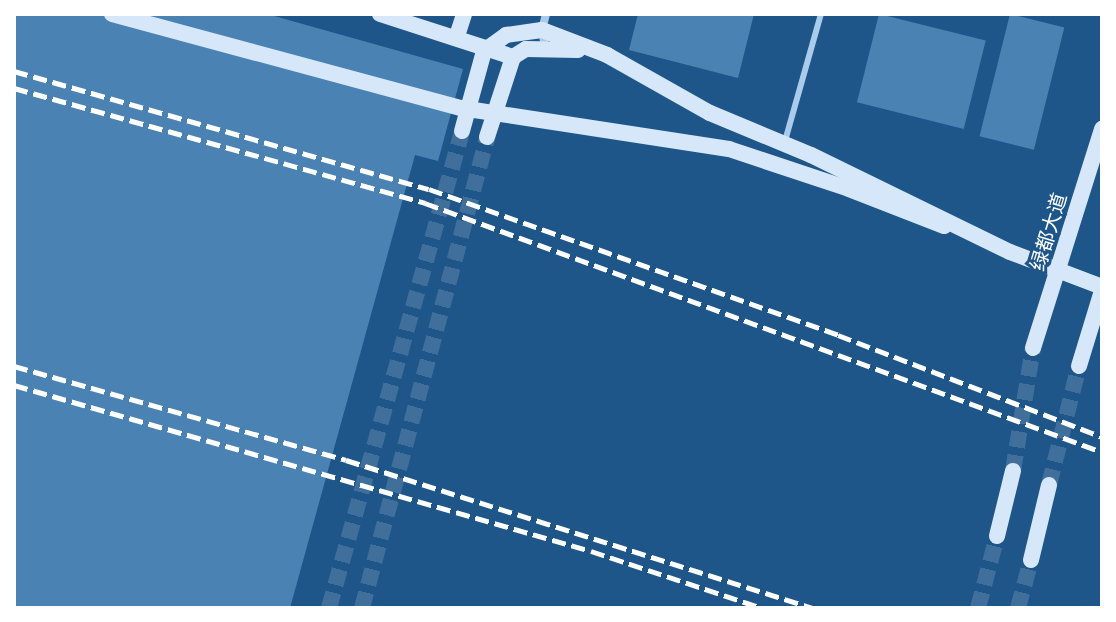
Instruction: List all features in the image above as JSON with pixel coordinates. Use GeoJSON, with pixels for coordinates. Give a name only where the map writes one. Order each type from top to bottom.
{"type":"FeatureCollection","features":[{"type":"Feature","properties":{"kind":"main road"},"geometry":{"type":"LineString","coordinates":[[112,14],[461,108],[729,149],[849,189],[919,220],[969,231]]}},
{"type":"Feature","properties":{"kind":"main road"},"geometry":{"type":"LineString","coordinates":[[380,14],[457,36],[484,51],[513,57],[545,47],[607,55]]}},
{"type":"Feature","properties":{"kind":"main road"},"geometry":{"type":"LineString","coordinates":[[457,36],[464,14]]}},
{"type":"Feature","properties":{"kind":"main road"},"geometry":{"type":"LineString","coordinates":[[462,131],[484,51],[506,35],[544,22],[710,113],[784,144],[1057,273],[1102,289],[1079,366]]}},
{"type":"Feature","properties":{"kind":"main road"},"geometry":{"type":"LineString","coordinates":[[487,137],[513,57]]}},
{"type":"Feature","properties":{"kind":"main road","name":"绿都大道"},"geometry":{"type":"LineString","coordinates":[[1033,348],[1102,129]]}},
{"type":"Feature","properties":{"kind":"main road"},"geometry":{"type":"LineString","coordinates":[[997,536],[1013,471]]}},
{"type":"Feature","properties":{"kind":"main road"},"geometry":{"type":"LineString","coordinates":[[1031,560],[1049,485]]}},
{"type":"Feature","properties":{"kind":"street"},"geometry":{"type":"LineString","coordinates":[[544,22],[545,47]]}},
{"type":"Feature","properties":{"kind":"lane"},"geometry":{"type":"LineString","coordinates":[[784,144],[821,14]]}},
{"type":"Feature","properties":{"kind":"building"},"geometry":{"type":"Polygon","coordinates":[[[14,14],[267,14],[463,69],[438,161],[415,155],[290,608],[14,608],[14,14]]]}},
{"type":"Feature","properties":{"kind":"building"},"geometry":{"type":"Polygon","coordinates":[[[638,14],[754,14],[738,78],[629,50],[638,14]]]}},
{"type":"Feature","properties":{"kind":"building"},"geometry":{"type":"Polygon","coordinates":[[[879,14],[986,41],[964,129],[857,102],[879,14]]]}},
{"type":"Feature","properties":{"kind":"building"},"geometry":{"type":"Polygon","coordinates":[[[1010,14],[1064,28],[1034,150],[980,136],[1010,14]]]}},
{"type":"Feature","properties":{"kind":"tunnel"},"geometry":{"type":"LineString","coordinates":[[329,608],[462,131]]}},
{"type":"Feature","properties":{"kind":"tunnel"},"geometry":{"type":"LineString","coordinates":[[362,608],[487,137]]}},
{"type":"Feature","properties":{"kind":"tunnel"},"geometry":{"type":"LineString","coordinates":[[1013,471],[1033,348]]}},
{"type":"Feature","properties":{"kind":"tunnel"},"geometry":{"type":"LineString","coordinates":[[1049,485],[1079,366]]}},
{"type":"Feature","properties":{"kind":"tunnel"},"geometry":{"type":"LineString","coordinates":[[978,608],[997,536]]}},
{"type":"Feature","properties":{"kind":"tunnel"},"geometry":{"type":"LineString","coordinates":[[1018,608],[1031,560]]}},
{"type":"Feature","properties":{"kind":"railway"},"geometry":{"type":"LineString","coordinates":[[14,71],[429,189],[838,335],[1102,437]]}},
{"type":"Feature","properties":{"kind":"railway"},"geometry":{"type":"LineString","coordinates":[[14,88],[425,203],[1102,452]]}},
{"type":"Feature","properties":{"kind":"railway"},"geometry":{"type":"LineString","coordinates":[[14,366],[346,460],[813,608]]}},
{"type":"Feature","properties":{"kind":"railway"},"geometry":{"type":"LineString","coordinates":[[14,385],[591,551],[762,608]]}}]}
